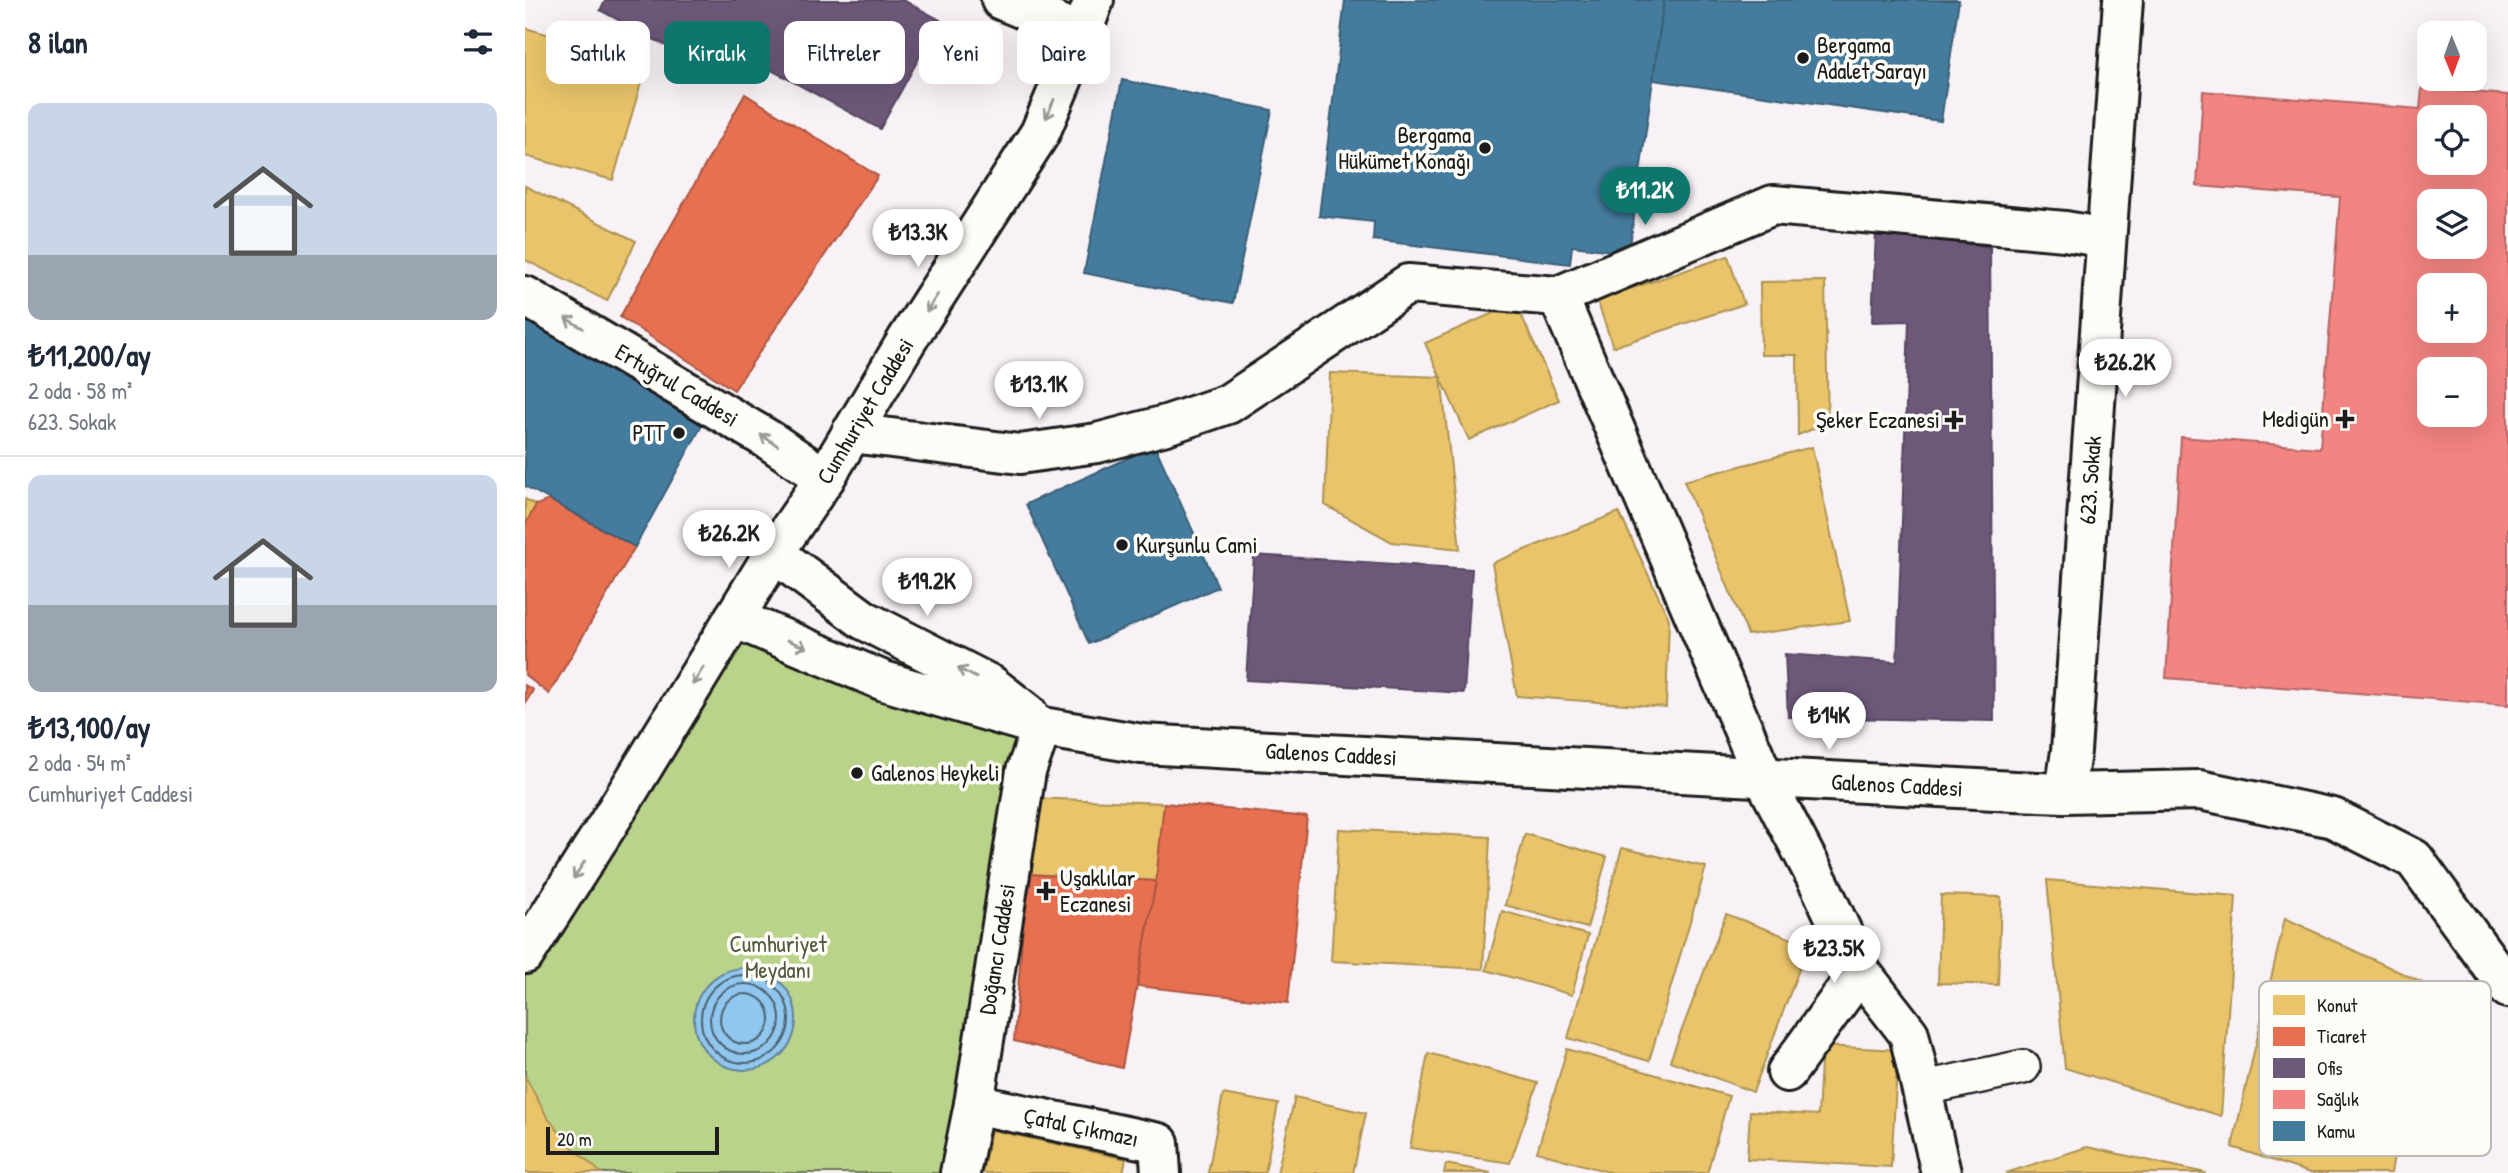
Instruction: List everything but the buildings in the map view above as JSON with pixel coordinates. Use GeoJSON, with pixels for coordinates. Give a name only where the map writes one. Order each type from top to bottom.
{"type":"FeatureCollection","features":[{"type":"Feature","properties":{"kind":"street"},"geometry":{"type":"LineString","coordinates":[[1001,0],[1088,17]]}},
{"type":"Feature","properties":{"kind":"street","name":"623. Sokak"},"geometry":{"type":"LineString","coordinates":[[2065,793],[2071,751],[2123,0]]}},
{"type":"Feature","properties":{"kind":"street","name":"Cumhuriyet Caddesi"},"geometry":{"type":"LineString","coordinates":[[525,954],[774,553],[825,478],[907,340],[1040,133],[1088,17]]}},
{"type":"Feature","properties":{"kind":"street"},"geometry":{"type":"LineString","coordinates":[[851,433],[1020,454],[1097,443],[1166,425],[1228,404],[1408,284],[1558,296],[1773,205],[2065,231],[2106,238]]}},
{"type":"Feature","properties":{"kind":"street","name":"Ertuğrul Caddesi"},"geometry":{"type":"LineString","coordinates":[[525,296],[769,440],[825,478]]}},
{"type":"Feature","properties":{"kind":"street"},"geometry":{"type":"LineString","coordinates":[[1558,296],[1764,778],[1821,887],[1860,971],[1909,1034],[1941,1173]]}},
{"type":"Feature","properties":{"kind":"street","name":"Galenos Caddesi"},"geometry":{"type":"LineString","coordinates":[[774,553],[865,620],[991,685],[1042,727]]}},
{"type":"Feature","properties":{"kind":"street","name":"Galenos Caddesi"},"geometry":{"type":"LineString","coordinates":[[734,618],[884,681],[1042,727],[1142,744],[2065,793],[2200,790],[2333,818],[2414,859],[2508,988]]}},
{"type":"Feature","properties":{"kind":"street","name":"Doğancı Caddesi"},"geometry":{"type":"LineString","coordinates":[[960,1173],[974,1104],[1026,771],[1042,727]]}},
{"type":"Feature","properties":{"kind":"street"},"geometry":{"type":"LineString","coordinates":[[1787,1072],[1860,971]]}},
{"type":"Feature","properties":{"kind":"street","name":"Çatal Çıkmazı"},"geometry":{"type":"LineString","coordinates":[[974,1104],[1159,1143],[1161,1173]]}},
{"type":"Feature","properties":{"kind":"lane"},"geometry":{"type":"LineString","coordinates":[[1920,1089],[2023,1067]]}},
{"type":"Feature","properties":{"kind":"green space","name":"Cumhuriyet Meydanı"},"geometry":{"type":"Polygon","coordinates":[[[724,634],[1042,727],[960,1173],[525,1173],[525,954],[724,634]]]}},
{"type":"Feature","properties":{"kind":"water"},"geometry":{"type":"Polygon","coordinates":[[[745,968],[764,972],[781,983],[792,1000],[796,1019],[792,1038],[781,1055],[764,1066],[745,1070],[726,1066],[709,1055],[698,1038],[694,1019],[698,1000],[709,983],[726,972],[745,968]]]}},
{"type":"Feature","properties":{"kind":"place","name":"Bergama Adalet Sarayı"},"geometry":{"type":"Point","coordinates":[1803,58]}},
{"type":"Feature","properties":{"kind":"place","name":"Bergama Hükümet Konağı"},"geometry":{"type":"Point","coordinates":[1485,148]}},
{"type":"Feature","properties":{"kind":"place","name":"Medigün"},"geometry":{"type":"Point","coordinates":[2345,419]}},
{"type":"Feature","properties":{"kind":"place","name":"Şeker Eczanesi"},"geometry":{"type":"Point","coordinates":[1954,420]}},
{"type":"Feature","properties":{"kind":"place","name":"PTT"},"geometry":{"type":"Point","coordinates":[679,433]}},
{"type":"Feature","properties":{"kind":"place","name":"Kurşunlu Cami"},"geometry":{"type":"Point","coordinates":[1122,545]}},
{"type":"Feature","properties":{"kind":"place","name":"Galenos Heykeli"},"geometry":{"type":"Point","coordinates":[857,773]}},
{"type":"Feature","properties":{"kind":"place","name":"Uşaklılar Eczanesi"},"geometry":{"type":"Point","coordinates":[1046,891]}}]}
